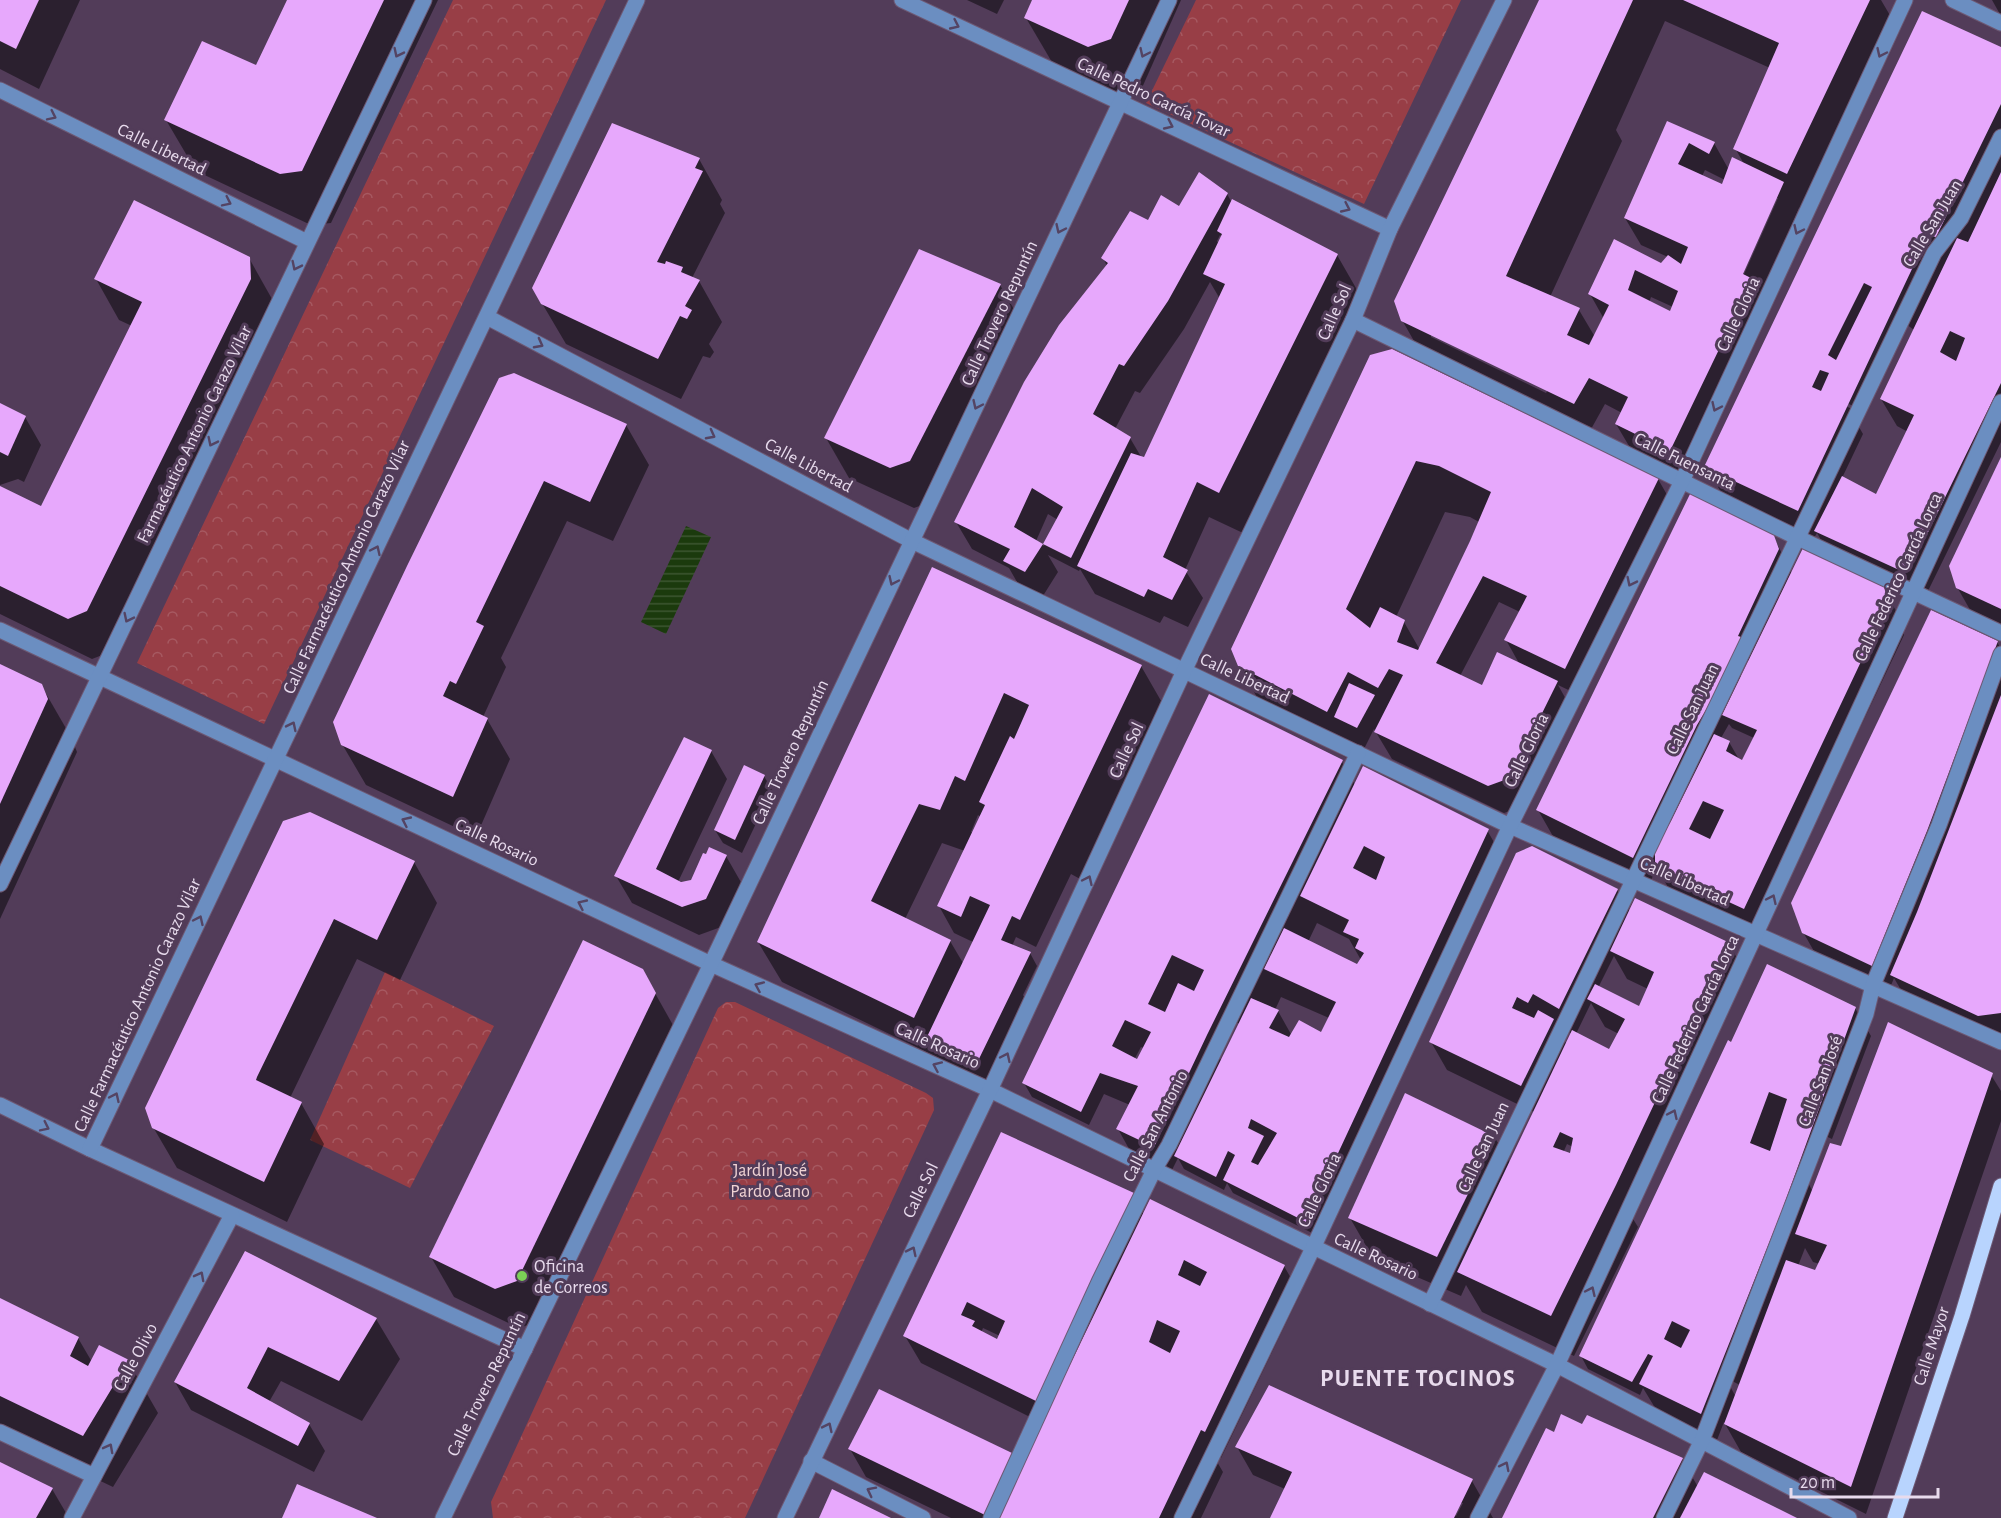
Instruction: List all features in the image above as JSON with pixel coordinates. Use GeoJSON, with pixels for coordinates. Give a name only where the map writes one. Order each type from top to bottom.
{"type":"FeatureCollection","features":[{"type":"Feature","properties":{"kind":"main road","name":"Calle Mayor"},"geometry":{"type":"LineString","coordinates":[[1898,1517],[2001,1186]]}},
{"type":"Feature","properties":{"kind":"street","name":"Farmacéutico Antonio Carazo Vilar"},"geometry":{"type":"LineString","coordinates":[[0,884],[424,0]]}},
{"type":"Feature","properties":{"kind":"street","name":"Calle Farmacéutico Antonio Carazo Vilar"},"geometry":{"type":"LineString","coordinates":[[90,1149],[637,0]]}},
{"type":"Feature","properties":{"kind":"street","name":"Calle Pedro García Tovar"},"geometry":{"type":"LineString","coordinates":[[902,0],[1390,229]]}},
{"type":"Feature","properties":{"kind":"street","name":"Calle Trovero Repuntín"},"geometry":{"type":"LineString","coordinates":[[443,1518],[711,964],[1169,0]]}},
{"type":"Feature","properties":{"kind":"street","name":"Calle Sol"},"geometry":{"type":"LineString","coordinates":[[785,1518],[990,1090],[1184,670],[1353,320],[1390,229],[1504,0]]}},
{"type":"Feature","properties":{"kind":"street","name":"Calle Gloria"},"geometry":{"type":"LineString","coordinates":[[1182,1518],[1313,1248],[1510,826],[1682,481],[1905,0]]}},
{"type":"Feature","properties":{"kind":"street"},"geometry":{"type":"LineString","coordinates":[[1953,0],[2001,23]]}},
{"type":"Feature","properties":{"kind":"street","name":"Calle Libertad"},"geometry":{"type":"LineString","coordinates":[[0,90],[307,242]]}},
{"type":"Feature","properties":{"kind":"street","name":"Calle San Juan"},"geometry":{"type":"LineString","coordinates":[[1430,1304],[1934,253],[1961,218],[2001,137]]}},
{"type":"Feature","properties":{"kind":"street","name":"Calle Libertad"},"geometry":{"type":"LineString","coordinates":[[487,317],[912,541],[1510,826],[2001,1042]]}},
{"type":"Feature","properties":{"kind":"street","name":"Calle Fuensanta"},"geometry":{"type":"LineString","coordinates":[[1353,320],[1796,537],[2001,633]]}},
{"type":"Feature","properties":{"kind":"street","name":"Calle Federico García Lorca"},"geometry":{"type":"LineString","coordinates":[[1478,1518],[1557,1365],[2001,402]]}},
{"type":"Feature","properties":{"kind":"street","name":"Calle Rosario"},"geometry":{"type":"LineString","coordinates":[[0,630],[711,964],[990,1090],[1557,1365],[1849,1518]]}},
{"type":"Feature","properties":{"kind":"street","name":"Calle San José"},"geometry":{"type":"LineString","coordinates":[[1664,1518],[1702,1440],[1862,1026],[1873,985],[1940,825],[2001,654]]}},
{"type":"Feature","properties":{"kind":"street","name":"Calle San Antonio"},"geometry":{"type":"LineString","coordinates":[[991,1518],[1099,1282],[1154,1170],[1169,1145],[1358,753]]}},
{"type":"Feature","properties":{"kind":"street"},"geometry":{"type":"LineString","coordinates":[[0,1105],[232,1215],[525,1349]]}},
{"type":"Feature","properties":{"kind":"street","name":"Calle Olivo"},"geometry":{"type":"LineString","coordinates":[[72,1518],[232,1215]]}},
{"type":"Feature","properties":{"kind":"street"},"geometry":{"type":"LineString","coordinates":[[0,1432],[94,1476]]}},
{"type":"Feature","properties":{"kind":"street"},"geometry":{"type":"LineString","coordinates":[[811,1461],[924,1518]]}},
{"type":"Feature","properties":{"kind":"green space"},"geometry":{"type":"Polygon","coordinates":[[[453,0],[606,0],[264,724],[137,663],[453,0]]]}},
{"type":"Feature","properties":{"kind":"green space"},"geometry":{"type":"Polygon","coordinates":[[[1196,0],[1461,0],[1364,204],[1146,103],[1196,0]]]}},
{"type":"Feature","properties":{"kind":"green space"},"geometry":{"type":"Polygon","coordinates":[[[385,972],[494,1026],[410,1188],[310,1140],[385,972]]]}},
{"type":"Feature","properties":{"kind":"green space","name":"Jardín José Pardo Cano"},"geometry":{"type":"Polygon","coordinates":[[[726,1002],[735,1002],[926,1093],[933,1098],[934,1110],[745,1518],[493,1518],[491,1502],[718,1008],[726,1002]]]}},
{"type":"Feature","properties":{"kind":"shaded area"},"geometry":{"type":"Polygon","coordinates":[[[686,526],[711,537],[666,634],[641,622],[686,526]]]}},
{"type":"Feature","properties":{"kind":"building"},"geometry":{"type":"Polygon","coordinates":[[[0,0],[39,0],[16,49],[0,41],[0,0]]]}},
{"type":"Feature","properties":{"kind":"building"},"geometry":{"type":"Polygon","coordinates":[[[287,0],[384,0],[302,171],[280,174],[164,120],[202,41],[256,65],[287,0]]]}},
{"type":"Feature","properties":{"kind":"building"},"geometry":{"type":"Polygon","coordinates":[[[1032,0],[1129,0],[1111,39],[1088,47],[1024,18],[1032,0]]]}},
{"type":"Feature","properties":{"kind":"building"},"geometry":{"type":"Polygon","coordinates":[[[1539,0],[1633,0],[1506,276],[1580,308],[1567,335],[1589,345],[1609,305],[1588,294],[1614,239],[1661,263],[1668,255],[1681,264],[1688,247],[1624,218],[1667,121],[1715,142],[1709,154],[1689,143],[1678,164],[1722,184],[1732,157],[1784,182],[1743,274],[1753,279],[1670,451],[1615,424],[1628,397],[1589,378],[1574,404],[1401,321],[1394,301],[1539,0]],[[1635,270],[1628,290],[1670,311],[1678,291],[1635,270]]]}},
{"type":"Feature","properties":{"kind":"building"},"geometry":{"type":"Polygon","coordinates":[[[1683,0],[1870,0],[1787,174],[1733,149],[1779,43],[1683,0]]]}},
{"type":"Feature","properties":{"kind":"building"},"geometry":{"type":"Polygon","coordinates":[[[1922,11],[2001,47],[2001,104],[1936,237],[1928,235],[1798,511],[1704,467],[1922,11]],[[1864,283],[1828,355],[1836,360],[1872,287],[1864,283]],[[1820,370],[1812,387],[1821,391],[1829,373],[1820,370]]]}},
{"type":"Feature","properties":{"kind":"building"},"geometry":{"type":"Polygon","coordinates":[[[612,123],[700,158],[695,168],[703,171],[657,262],[665,264],[666,261],[683,267],[681,272],[700,280],[685,306],[692,310],[687,319],[680,316],[658,359],[541,304],[532,288],[612,123]]]}},
{"type":"Feature","properties":{"kind":"building"},"geometry":{"type":"Polygon","coordinates":[[[1199,172],[1228,193],[1168,301],[1124,366],[1119,364],[1093,414],[1131,437],[1071,558],[1043,544],[1025,572],[1003,561],[1010,549],[954,522],[1024,382],[1059,325],[1108,263],[1101,258],[1130,211],[1148,220],[1161,195],[1179,206],[1199,172]],[[1032,488],[1014,527],[1043,544],[1063,507],[1032,488]]]}},
{"type":"Feature","properties":{"kind":"building"},"geometry":{"type":"Polygon","coordinates":[[[2001,172],[2001,383],[1912,565],[1897,569],[1814,531],[1842,476],[1876,494],[1914,415],[1880,399],[1957,238],[1968,242],[2001,172]],[[1950,331],[1940,352],[1956,361],[1965,338],[1950,331]]]}},
{"type":"Feature","properties":{"kind":"building"},"geometry":{"type":"Polygon","coordinates":[[[1232,199],[1338,254],[1219,493],[1197,482],[1163,557],[1188,570],[1172,600],[1148,589],[1144,597],[1077,566],[1131,453],[1144,457],[1225,284],[1203,274],[1222,234],[1217,231],[1232,199]]]}},
{"type":"Feature","properties":{"kind":"building"},"geometry":{"type":"Polygon","coordinates":[[[134,200],[250,257],[251,279],[87,611],[68,619],[0,586],[0,486],[41,506],[142,302],[94,279],[134,200]]]}},
{"type":"Feature","properties":{"kind":"building"},"geometry":{"type":"Polygon","coordinates":[[[919,249],[1001,284],[910,461],[890,468],[824,438],[919,249]]]}},
{"type":"Feature","properties":{"kind":"building"},"geometry":{"type":"Polygon","coordinates":[[[1392,349],[1659,478],[1565,669],[1504,640],[1527,596],[1483,576],[1436,663],[1482,685],[1497,652],[1558,681],[1510,778],[1488,786],[1374,732],[1403,675],[1389,669],[1378,688],[1348,672],[1327,712],[1238,666],[1231,649],[1370,355],[1392,349]],[[1416,461],[1346,609],[1370,628],[1380,607],[1405,620],[1397,642],[1418,650],[1491,492],[1439,466],[1416,461]]]}},
{"type":"Feature","properties":{"kind":"building"},"geometry":{"type":"Polygon","coordinates":[[[514,373],[627,424],[590,502],[544,481],[476,622],[484,626],[456,684],[450,681],[443,696],[488,718],[453,797],[341,745],[333,722],[499,378],[514,373]]]}},
{"type":"Feature","properties":{"kind":"building"},"geometry":{"type":"Polygon","coordinates":[[[0,403],[26,416],[8,456],[0,452],[0,403]]]}},
{"type":"Feature","properties":{"kind":"building"},"geometry":{"type":"Polygon","coordinates":[[[2001,457],[2001,609],[1956,588],[1949,566],[2001,457]]]}},
{"type":"Feature","properties":{"kind":"building"},"geometry":{"type":"Polygon","coordinates":[[[1691,492],[1772,530],[1779,549],[1738,636],[1741,637],[1716,693],[1697,725],[1633,858],[1536,810],[1691,492]]]}},
{"type":"Feature","properties":{"kind":"building"},"geometry":{"type":"Polygon","coordinates":[[[1803,548],[1884,587],[1889,606],[1744,909],[1655,868],[1655,849],[1714,734],[1730,741],[1726,751],[1742,760],[1757,730],[1722,715],[1803,548]],[[1703,801],[1689,829],[1710,839],[1724,810],[1703,801]]]}},
{"type":"Feature","properties":{"kind":"building"},"geometry":{"type":"Polygon","coordinates":[[[932,567],[1142,665],[1020,920],[1012,916],[1001,940],[1031,952],[977,1063],[926,1039],[990,905],[970,896],[961,917],[937,906],[985,805],[979,802],[1010,736],[1014,739],[1029,705],[1004,693],[965,781],[955,776],[940,810],[919,804],[871,901],[951,940],[914,1018],[757,942],[932,567]]]}},
{"type":"Feature","properties":{"kind":"building"},"geometry":{"type":"Polygon","coordinates":[[[1931,610],[1998,641],[1927,831],[1872,966],[1802,933],[1791,903],[1931,610]]]}},
{"type":"Feature","properties":{"kind":"building"},"geometry":{"type":"Polygon","coordinates":[[[0,664],[42,684],[48,699],[0,804],[0,664]]]}},
{"type":"Feature","properties":{"kind":"building"},"geometry":{"type":"Polygon","coordinates":[[[1349,683],[1375,695],[1357,728],[1334,717],[1349,683]]]}},
{"type":"Feature","properties":{"kind":"building"},"geometry":{"type":"Polygon","coordinates":[[[1209,694],[1343,760],[1154,1147],[1116,1129],[1138,1086],[1100,1073],[1081,1112],[1022,1083],[1209,694]],[[1172,955],[1148,1004],[1165,1012],[1178,983],[1194,991],[1204,970],[1172,955]],[[1125,1020],[1112,1046],[1137,1059],[1151,1032],[1125,1020]]]}},
{"type":"Feature","properties":{"kind":"building"},"geometry":{"type":"Polygon","coordinates":[[[2001,695],[2001,1013],[1978,1016],[1890,975],[1917,912],[2001,695]]]}},
{"type":"Feature","properties":{"kind":"building"},"geometry":{"type":"Polygon","coordinates":[[[684,737],[712,750],[656,869],[681,882],[691,880],[703,853],[706,854],[709,847],[727,855],[706,899],[682,907],[614,876],[684,737]]]}},
{"type":"Feature","properties":{"kind":"building"},"geometry":{"type":"Polygon","coordinates":[[[744,765],[765,775],[735,840],[714,830],[744,765]]]}},
{"type":"Feature","properties":{"kind":"building"},"geometry":{"type":"Polygon","coordinates":[[[1363,766],[1489,829],[1306,1222],[1223,1180],[1235,1155],[1228,1151],[1216,1177],[1174,1156],[1251,998],[1279,1010],[1269,1028],[1289,1037],[1299,1020],[1321,1032],[1336,1002],[1264,969],[1284,928],[1357,964],[1364,953],[1355,948],[1359,939],[1343,932],[1349,920],[1300,896],[1363,766]],[[1364,846],[1353,868],[1376,880],[1385,857],[1364,846]],[[1251,1119],[1248,1128],[1264,1136],[1251,1162],[1258,1165],[1277,1133],[1251,1119]]]}},
{"type":"Feature","properties":{"kind":"building"},"geometry":{"type":"Polygon","coordinates":[[[310,812],[415,861],[377,940],[334,919],[257,1077],[256,1080],[302,1102],[264,1182],[152,1128],[145,1108],[283,821],[310,812]]]}},
{"type":"Feature","properties":{"kind":"building"},"geometry":{"type":"Polygon","coordinates":[[[1532,846],[1618,889],[1559,1009],[1533,994],[1528,1003],[1517,997],[1512,1008],[1534,1018],[1538,1010],[1554,1019],[1521,1086],[1429,1042],[1516,853],[1532,846]]]}},
{"type":"Feature","properties":{"kind":"building"},"geometry":{"type":"Polygon","coordinates":[[[1635,898],[1730,943],[1616,1185],[1551,1316],[1457,1272],[1572,1030],[1609,1049],[1625,1019],[1587,999],[1595,984],[1639,1006],[1654,972],[1610,951],[1635,898]],[[1560,1132],[1553,1147],[1570,1153],[1573,1138],[1560,1132]]]}},
{"type":"Feature","properties":{"kind":"building"},"geometry":{"type":"Polygon","coordinates":[[[583,940],[643,969],[656,993],[517,1281],[495,1289],[429,1257],[583,940]]]}},
{"type":"Feature","properties":{"kind":"building"},"geometry":{"type":"Polygon","coordinates":[[[1767,964],[1856,1007],[1781,1213],[1701,1414],[1639,1384],[1653,1356],[1648,1354],[1632,1382],[1579,1356],[1728,1040],[1731,1042],[1767,964]],[[1769,1092],[1750,1143],[1770,1151],[1787,1099],[1769,1092]],[[1672,1321],[1664,1339],[1681,1348],[1690,1330],[1672,1321]]]}},
{"type":"Feature","properties":{"kind":"building"},"geometry":{"type":"Polygon","coordinates":[[[1888,1022],[1993,1073],[1851,1487],[1724,1424],[1786,1260],[1815,1270],[1827,1245],[1795,1234],[1830,1143],[1841,1146],[1888,1022]]]}},
{"type":"Feature","properties":{"kind":"building"},"geometry":{"type":"Polygon","coordinates":[[[1405,1093],[1496,1137],[1437,1257],[1348,1218],[1405,1093]]]}},
{"type":"Feature","properties":{"kind":"building"},"geometry":{"type":"Polygon","coordinates":[[[1001,1132],[1134,1193],[1038,1402],[903,1336],[1001,1132]],[[967,1302],[961,1315],[975,1321],[972,1326],[997,1339],[1005,1321],[967,1302]]]}},
{"type":"Feature","properties":{"kind":"building"},"geometry":{"type":"Polygon","coordinates":[[[1150,1199],[1285,1265],[1205,1432],[1201,1430],[1159,1518],[996,1518],[1150,1199]],[[1184,1260],[1178,1275],[1200,1286],[1207,1272],[1184,1260]],[[1157,1320],[1149,1342],[1170,1353],[1180,1331],[1157,1320]]]}},
{"type":"Feature","properties":{"kind":"building"},"geometry":{"type":"Polygon","coordinates":[[[245,1251],[377,1318],[339,1381],[268,1347],[247,1388],[310,1423],[298,1446],[174,1382],[245,1251]]]}},
{"type":"Feature","properties":{"kind":"building"},"geometry":{"type":"Polygon","coordinates":[[[0,1298],[79,1337],[70,1356],[88,1366],[99,1345],[129,1360],[83,1436],[0,1396],[0,1298]]]}},
{"type":"Feature","properties":{"kind":"building"},"geometry":{"type":"Polygon","coordinates":[[[1269,1385],[1473,1479],[1454,1518],[1270,1518],[1292,1472],[1235,1447],[1269,1385]]]}},
{"type":"Feature","properties":{"kind":"building"},"geometry":{"type":"Polygon","coordinates":[[[879,1389],[1012,1453],[985,1515],[848,1449],[879,1389]]]}},
{"type":"Feature","properties":{"kind":"building"},"geometry":{"type":"Polygon","coordinates":[[[1561,1414],[1582,1424],[1587,1415],[1683,1458],[1653,1518],[1502,1518],[1546,1428],[1554,1432],[1561,1414]]]}},
{"type":"Feature","properties":{"kind":"building"},"geometry":{"type":"Polygon","coordinates":[[[0,1462],[53,1488],[36,1518],[0,1518],[0,1462]]]}},
{"type":"Feature","properties":{"kind":"building"},"geometry":{"type":"Polygon","coordinates":[[[1704,1472],[1797,1518],[1680,1518],[1704,1472]]]}},
{"type":"Feature","properties":{"kind":"building"},"geometry":{"type":"Polygon","coordinates":[[[297,1484],[377,1518],[282,1518],[297,1484]]]}},
{"type":"Feature","properties":{"kind":"building"},"geometry":{"type":"Polygon","coordinates":[[[832,1489],[891,1518],[819,1518],[832,1489]]]}},
{"type":"Feature","properties":{"kind":"place","name":"Oficina de Correos"},"geometry":{"type":"Point","coordinates":[522,1276]}},
{"type":"Feature","properties":{"kind":"district","name":"PUENTE TOCINOS"},"geometry":{"type":"Point","coordinates":[1418,1378]}}]}
